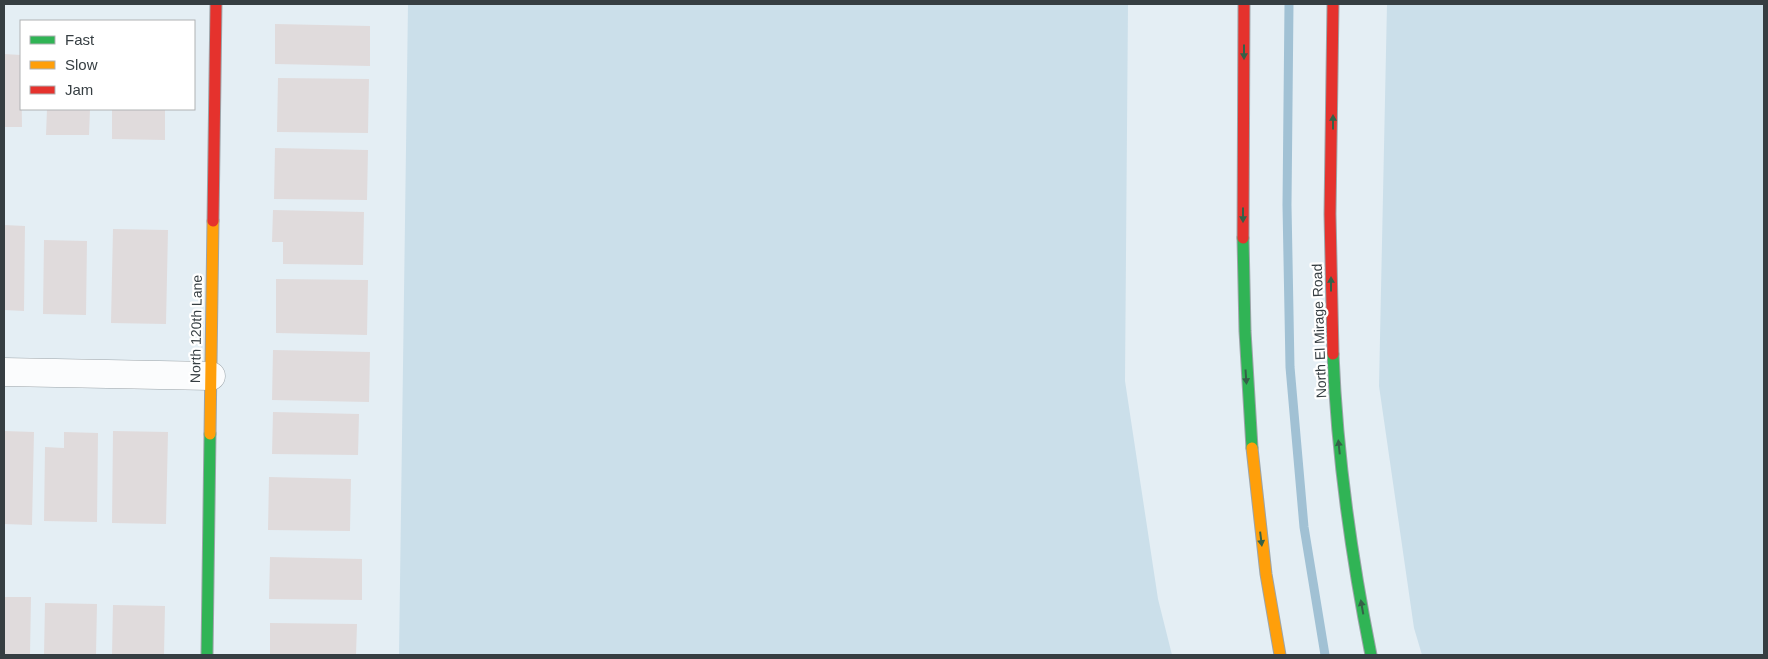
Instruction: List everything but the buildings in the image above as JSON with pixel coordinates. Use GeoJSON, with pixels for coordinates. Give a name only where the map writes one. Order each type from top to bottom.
{"type":"FeatureCollection","features":[{"type":"Feature","properties":{"kind":"main road","name":"North 120th Lane"},"geometry":{"type":"LineString","coordinates":[[207,655],[216,4]]}},
{"type":"Feature","properties":{"kind":"main road"},"geometry":{"type":"LineString","coordinates":[[1244,4],[1242,236],[1245,362],[1249,427],[1259,526],[1280,655]]}},
{"type":"Feature","properties":{"kind":"main road","name":"North El Mirage Road"},"geometry":{"type":"LineString","coordinates":[[1334,4],[1331,294],[1337,424],[1344,499],[1371,655]]}},
{"type":"Feature","properties":{"kind":"street"},"geometry":{"type":"LineString","coordinates":[[4,372],[211,376]]}},
{"type":"Feature","properties":{"kind":"shaded area"},"geometry":{"type":"Polygon","coordinates":[[[408,4],[1128,4],[1125,381],[1158,599],[1172,655],[399,655],[408,4]]]}},
{"type":"Feature","properties":{"kind":"shaded area"},"geometry":{"type":"Polygon","coordinates":[[[1387,4],[1764,4],[1764,655],[1422,655],[1414,628],[1379,386],[1387,4]]]}},
{"type":"Feature","properties":{"kind":"waterway"},"geometry":{"type":"LineString","coordinates":[[1289,4],[1287,205],[1290,367],[1304,527],[1325,655]]}},
{"type":"Feature","properties":{"kind":"traffic: fast"},"geometry":{"type":"LineString","coordinates":[[1243,238],[1245,331],[1252,448]]}},
{"type":"Feature","properties":{"kind":"traffic: fast"},"geometry":{"type":"LineString","coordinates":[[1333,354],[1338,430],[1346,505],[1371,655]]}},
{"type":"Feature","properties":{"kind":"traffic: fast"},"geometry":{"type":"LineString","coordinates":[[207,655],[210,434]]}},
{"type":"Feature","properties":{"kind":"traffic: slow"},"geometry":{"type":"LineString","coordinates":[[210,434],[213,221]]}},
{"type":"Feature","properties":{"kind":"traffic: slow"},"geometry":{"type":"LineString","coordinates":[[1252,448],[1266,574],[1280,655]]}},
{"type":"Feature","properties":{"kind":"traffic: jam"},"geometry":{"type":"LineString","coordinates":[[213,221],[216,4]]}},
{"type":"Feature","properties":{"kind":"traffic: jam"},"geometry":{"type":"LineString","coordinates":[[1243,238],[1244,4]]}},
{"type":"Feature","properties":{"kind":"traffic: jam"},"geometry":{"type":"LineString","coordinates":[[1333,4],[1330,214],[1333,354]]}}]}
